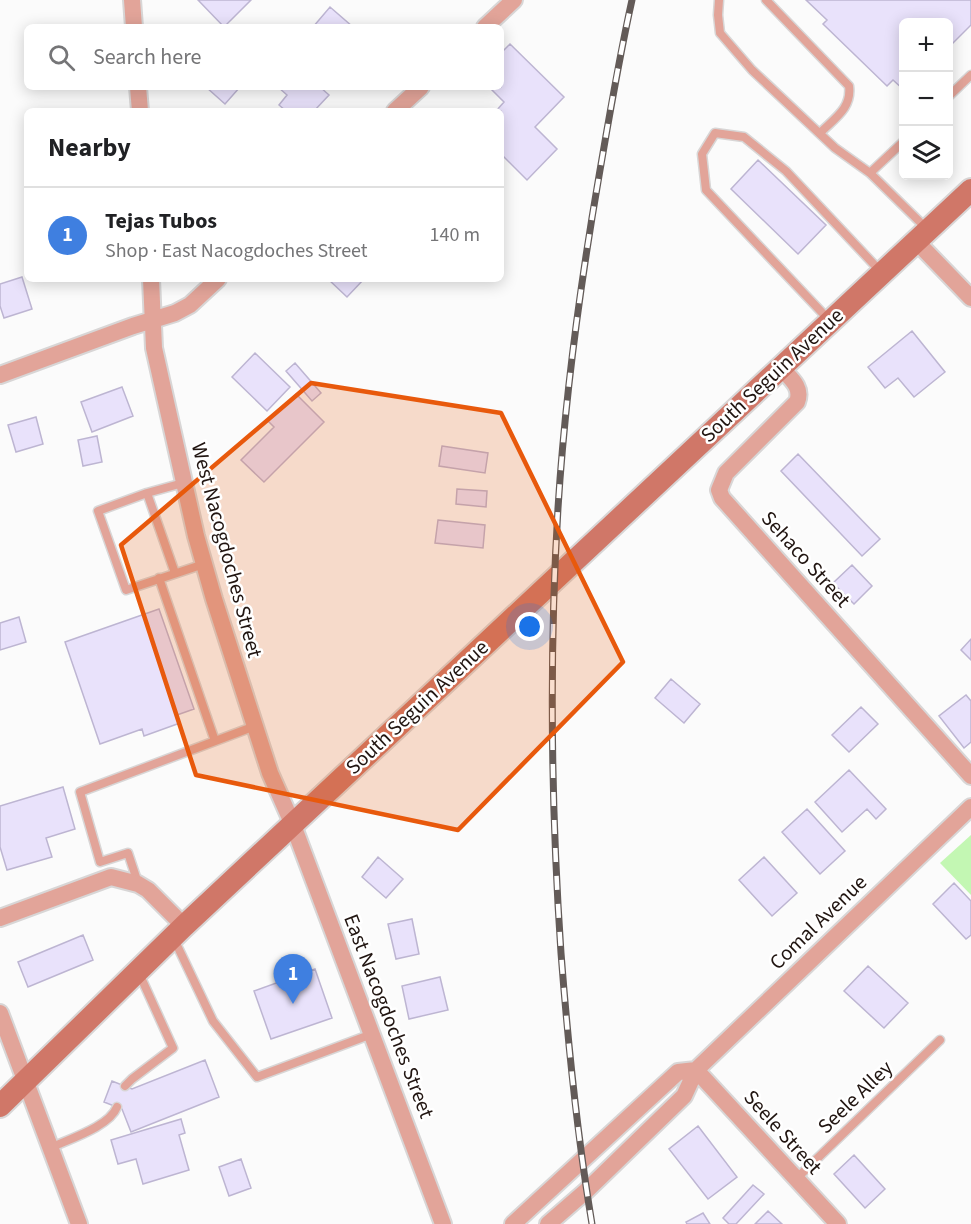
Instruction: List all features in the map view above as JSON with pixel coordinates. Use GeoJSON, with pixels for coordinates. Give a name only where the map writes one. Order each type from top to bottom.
{"type":"FeatureCollection","features":[{"type":"Feature","properties":{"kind":"main road","name":"South Seguin Avenue"},"geometry":{"type":"LineString","coordinates":[[0,1106],[178,932],[971,190]]}},
{"type":"Feature","properties":{"kind":"street"},"geometry":{"type":"LineString","coordinates":[[132,0],[134,24]]}},
{"type":"Feature","properties":{"kind":"street"},"geometry":{"type":"LineString","coordinates":[[488,24],[513,0]]}},
{"type":"Feature","properties":{"kind":"street"},"geometry":{"type":"LineString","coordinates":[[138,90],[140,108]]}},
{"type":"Feature","properties":{"kind":"street"},"geometry":{"type":"LineString","coordinates":[[398,108],[418,90]]}},
{"type":"Feature","properties":{"kind":"street"},"geometry":{"type":"LineString","coordinates":[[922,235],[971,298]]}},
{"type":"Feature","properties":{"kind":"street","name":"West Nacogdoches Street"},"geometry":{"type":"LineString","coordinates":[[151,282],[154,348],[183,483],[204,564],[270,773],[293,825]]}},
{"type":"Feature","properties":{"kind":"street"},"geometry":{"type":"LineString","coordinates":[[0,375],[175,314],[190,305],[215,282]]}},
{"type":"Feature","properties":{"kind":"street","name":"Sehaco Street"},"geometry":{"type":"LineString","coordinates":[[781,368],[797,386],[799,397],[797,402],[726,473],[719,490],[722,498],[971,776]]}},
{"type":"Feature","properties":{"kind":"street","name":"Comal Avenue"},"geometry":{"type":"LineString","coordinates":[[548,1224],[586,1191],[684,1096],[696,1070],[971,807]]}},
{"type":"Feature","properties":{"kind":"street","name":"East Nacogdoches Street"},"geometry":{"type":"LineString","coordinates":[[293,825],[443,1224]]}},
{"type":"Feature","properties":{"kind":"street"},"geometry":{"type":"LineString","coordinates":[[0,918],[111,877],[138,884],[148,890],[178,932]]}},
{"type":"Feature","properties":{"kind":"street"},"geometry":{"type":"LineString","coordinates":[[0,1013],[79,1224]]}},
{"type":"Feature","properties":{"kind":"street","name":"Comal Avenue"},"geometry":{"type":"LineString","coordinates":[[513,1224],[678,1072],[696,1070]]}},
{"type":"Feature","properties":{"kind":"street","name":"Seele Street"},"geometry":{"type":"LineString","coordinates":[[696,1070],[837,1224]]}},
{"type":"Feature","properties":{"kind":"lane"},"geometry":{"type":"LineString","coordinates":[[719,0],[720,33],[752,70],[820,134],[835,148],[870,173],[922,235]]}},
{"type":"Feature","properties":{"kind":"lane"},"geometry":{"type":"LineString","coordinates":[[766,0],[849,86],[851,97],[847,106],[820,134]]}},
{"type":"Feature","properties":{"kind":"lane"},"geometry":{"type":"LineString","coordinates":[[953,92],[971,75]]}},
{"type":"Feature","properties":{"kind":"lane"},"geometry":{"type":"LineString","coordinates":[[831,321],[706,189],[702,154],[715,133],[744,137],[786,171],[882,273]]}},
{"type":"Feature","properties":{"kind":"lane"},"geometry":{"type":"LineString","coordinates":[[870,173],[899,145]]}},
{"type":"Feature","properties":{"kind":"lane"},"geometry":{"type":"LineString","coordinates":[[183,483],[147,493],[98,512],[126,590],[204,564]]}},
{"type":"Feature","properties":{"kind":"lane"},"geometry":{"type":"LineString","coordinates":[[147,493],[175,573]]}},
{"type":"Feature","properties":{"kind":"lane"},"geometry":{"type":"LineString","coordinates":[[159,578],[215,741]]}},
{"type":"Feature","properties":{"kind":"lane"},"geometry":{"type":"LineString","coordinates":[[138,884],[128,853],[100,862],[80,792],[255,726]]}},
{"type":"Feature","properties":{"kind":"lane"},"geometry":{"type":"LineString","coordinates":[[178,932],[213,1021],[257,1077],[372,1034]]}},
{"type":"Feature","properties":{"kind":"lane"},"geometry":{"type":"LineString","coordinates":[[125,1086],[132,1078],[173,1048],[138,971]]}},
{"type":"Feature","properties":{"kind":"lane","name":"Seele Alley"},"geometry":{"type":"LineString","coordinates":[[795,1179],[940,1040]]}},
{"type":"Feature","properties":{"kind":"lane"},"geometry":{"type":"LineString","coordinates":[[49,1148],[103,1123],[116,1109]]}},
{"type":"Feature","properties":{"kind":"highlighted area"},"geometry":{"type":"Polygon","coordinates":[[[311,383],[501,413],[623,662],[458,830],[196,775],[121,545],[311,383]]]}},
{"type":"Feature","properties":{"kind":"green space"},"geometry":{"type":"Polygon","coordinates":[[[971,835],[971,895],[940,863],[971,835]]]}},
{"type":"Feature","properties":{"kind":"building"},"geometry":{"type":"Polygon","coordinates":[[[198,0],[251,0],[227,24],[221,24],[198,0]]]}},
{"type":"Feature","properties":{"kind":"building"},"geometry":{"type":"Polygon","coordinates":[[[806,0],[971,0],[971,25],[953,43],[953,18],[899,18],[899,85],[893,80],[887,86],[823,24],[827,20],[806,0]]]}},
{"type":"Feature","properties":{"kind":"building"},"geometry":{"type":"Polygon","coordinates":[[[330,7],[350,24],[316,24],[330,7]]]}},
{"type":"Feature","properties":{"kind":"building"},"geometry":{"type":"Polygon","coordinates":[[[510,44],[564,97],[535,127],[557,149],[527,180],[504,157],[504,108],[499,108],[504,102],[492,90],[504,90],[504,50],[510,44]]]}},
{"type":"Feature","properties":{"kind":"building"},"geometry":{"type":"Polygon","coordinates":[[[209,90],[237,90],[225,104],[209,90]]]}},
{"type":"Feature","properties":{"kind":"building"},"geometry":{"type":"Polygon","coordinates":[[[281,90],[323,90],[329,95],[317,108],[282,108],[279,105],[287,95],[281,90]]]}},
{"type":"Feature","properties":{"kind":"building"},"geometry":{"type":"Polygon","coordinates":[[[758,160],[826,225],[798,254],[731,189],[758,160]]]}},
{"type":"Feature","properties":{"kind":"building"},"geometry":{"type":"Polygon","coordinates":[[[22,277],[32,309],[4,318],[0,306],[0,284],[22,277]]]}},
{"type":"Feature","properties":{"kind":"building"},"geometry":{"type":"Polygon","coordinates":[[[331,282],[361,282],[347,297],[331,282]]]}},
{"type":"Feature","properties":{"kind":"building"},"geometry":{"type":"Polygon","coordinates":[[[912,331],[945,372],[914,397],[898,378],[885,388],[868,367],[912,331]]]}},
{"type":"Feature","properties":{"kind":"building"},"geometry":{"type":"Polygon","coordinates":[[[255,353],[290,387],[267,411],[232,377],[255,353]]]}},
{"type":"Feature","properties":{"kind":"building"},"geometry":{"type":"Polygon","coordinates":[[[295,363],[321,393],[312,401],[286,371],[295,363]]]}},
{"type":"Feature","properties":{"kind":"building"},"geometry":{"type":"Polygon","coordinates":[[[122,387],[133,416],[92,432],[81,402],[122,387]]]}},
{"type":"Feature","properties":{"kind":"building"},"geometry":{"type":"Polygon","coordinates":[[[296,394],[324,422],[264,482],[241,460],[274,427],[268,421],[296,394]]]}},
{"type":"Feature","properties":{"kind":"building"},"geometry":{"type":"Polygon","coordinates":[[[36,417],[43,444],[16,452],[8,425],[36,417]]]}},
{"type":"Feature","properties":{"kind":"building"},"geometry":{"type":"Polygon","coordinates":[[[97,436],[102,462],[83,466],[78,440],[97,436]]]}},
{"type":"Feature","properties":{"kind":"building"},"geometry":{"type":"Polygon","coordinates":[[[442,446],[488,453],[485,473],[439,466],[442,446]]]}},
{"type":"Feature","properties":{"kind":"building"},"geometry":{"type":"Polygon","coordinates":[[[798,454],[880,539],[862,556],[781,471],[798,454]]]}},
{"type":"Feature","properties":{"kind":"building"},"geometry":{"type":"Polygon","coordinates":[[[457,489],[487,491],[486,507],[456,504],[457,489]]]}},
{"type":"Feature","properties":{"kind":"building"},"geometry":{"type":"Polygon","coordinates":[[[438,520],[485,525],[483,548],[435,543],[438,520]]]}},
{"type":"Feature","properties":{"kind":"building"},"geometry":{"type":"Polygon","coordinates":[[[852,565],[872,586],[854,604],[833,583],[852,565]]]}},
{"type":"Feature","properties":{"kind":"building"},"geometry":{"type":"Polygon","coordinates":[[[159,609],[194,709],[177,715],[180,723],[144,736],[142,729],[100,744],[65,642],[159,609]]]}},
{"type":"Feature","properties":{"kind":"building"},"geometry":{"type":"Polygon","coordinates":[[[19,617],[26,642],[0,650],[0,623],[19,617]]]}},
{"type":"Feature","properties":{"kind":"building"},"geometry":{"type":"Polygon","coordinates":[[[971,639],[971,660],[961,650],[971,639]]]}},
{"type":"Feature","properties":{"kind":"building"},"geometry":{"type":"Polygon","coordinates":[[[671,679],[700,704],[684,723],[655,698],[671,679]]]}},
{"type":"Feature","properties":{"kind":"building"},"geometry":{"type":"Polygon","coordinates":[[[966,695],[971,701],[971,742],[964,748],[939,716],[966,695]]]}},
{"type":"Feature","properties":{"kind":"building"},"geometry":{"type":"Polygon","coordinates":[[[861,707],[878,724],[849,752],[832,735],[861,707]]]}},
{"type":"Feature","properties":{"kind":"building"},"geometry":{"type":"Polygon","coordinates":[[[849,770],[886,809],[876,819],[867,809],[842,832],[815,802],[849,770]]]}},
{"type":"Feature","properties":{"kind":"building"},"geometry":{"type":"Polygon","coordinates":[[[63,787],[75,829],[46,838],[52,857],[7,870],[0,847],[0,806],[63,787]]]}},
{"type":"Feature","properties":{"kind":"building"},"geometry":{"type":"Polygon","coordinates":[[[807,809],[845,851],[820,874],[782,832],[807,809]]]}},
{"type":"Feature","properties":{"kind":"building"},"geometry":{"type":"Polygon","coordinates":[[[378,857],[403,879],[386,898],[362,877],[378,857]]]}},
{"type":"Feature","properties":{"kind":"building"},"geometry":{"type":"Polygon","coordinates":[[[764,857],[797,893],[772,916],[739,880],[764,857]]]}},
{"type":"Feature","properties":{"kind":"building"},"geometry":{"type":"Polygon","coordinates":[[[954,883],[971,901],[971,935],[966,939],[933,904],[954,883]]]}},
{"type":"Feature","properties":{"kind":"building"},"geometry":{"type":"Polygon","coordinates":[[[412,919],[419,954],[396,959],[388,924],[412,919]]]}},
{"type":"Feature","properties":{"kind":"building"},"geometry":{"type":"Polygon","coordinates":[[[83,935],[93,960],[28,987],[18,962],[83,935]]]}},
{"type":"Feature","properties":{"kind":"building"},"geometry":{"type":"Polygon","coordinates":[[[868,966],[908,1003],[884,1028],[844,991],[868,966]]]}},
{"type":"Feature","properties":{"kind":"building"},"geometry":{"type":"Polygon","coordinates":[[[315,969],[332,1018],[271,1039],[254,991],[315,969]]]}},
{"type":"Feature","properties":{"kind":"building"},"geometry":{"type":"Polygon","coordinates":[[[440,977],[448,1010],[409,1019],[402,986],[440,977]]]}},
{"type":"Feature","properties":{"kind":"building"},"geometry":{"type":"Polygon","coordinates":[[[205,1060],[219,1097],[131,1132],[122,1109],[104,1102],[112,1081],[132,1089],[205,1060]]]}},
{"type":"Feature","properties":{"kind":"building"},"geometry":{"type":"Polygon","coordinates":[[[181,1119],[185,1133],[179,1135],[189,1170],[143,1184],[136,1159],[118,1164],[111,1140],[181,1119]]]}},
{"type":"Feature","properties":{"kind":"building"},"geometry":{"type":"Polygon","coordinates":[[[698,1126],[737,1177],[708,1199],[669,1149],[698,1126]]]}},
{"type":"Feature","properties":{"kind":"building"},"geometry":{"type":"Polygon","coordinates":[[[854,1155],[885,1189],[865,1208],[834,1174],[854,1155]]]}},
{"type":"Feature","properties":{"kind":"building"},"geometry":{"type":"Polygon","coordinates":[[[241,1159],[251,1188],[229,1196],[219,1167],[241,1159]]]}},
{"type":"Feature","properties":{"kind":"building"},"geometry":{"type":"Polygon","coordinates":[[[753,1185],[764,1194],[736,1224],[729,1224],[723,1218],[753,1185]]]}},
{"type":"Feature","properties":{"kind":"building"},"geometry":{"type":"Polygon","coordinates":[[[768,1211],[782,1224],[755,1224],[768,1211]]]}},
{"type":"Feature","properties":{"kind":"building"},"geometry":{"type":"Polygon","coordinates":[[[703,1213],[710,1224],[687,1224],[686,1222],[703,1213]]]}},
{"type":"Feature","properties":{"kind":"railway"},"geometry":{"type":"LineString","coordinates":[[592,1224],[574,1089],[561,953],[553,786],[553,619],[561,466],[574,342],[599,176],[632,0]]}},
{"type":"Feature","properties":{"kind":"place","name":"Tejas Tubos"},"geometry":{"type":"Point","coordinates":[293,1004]}}]}
